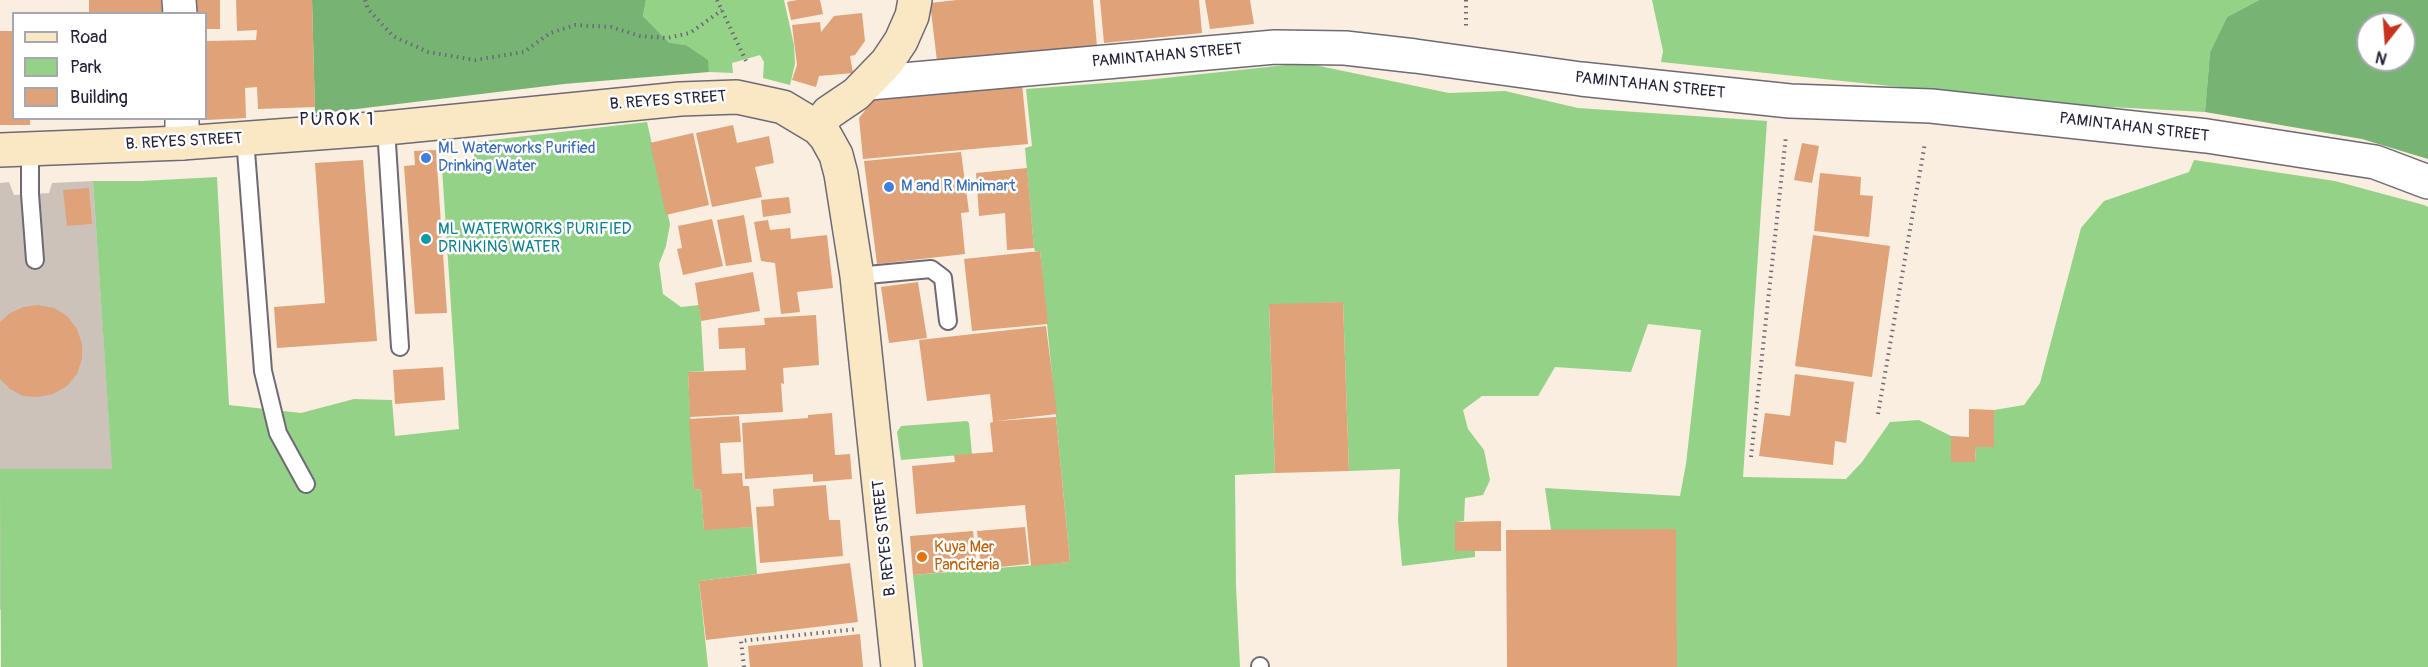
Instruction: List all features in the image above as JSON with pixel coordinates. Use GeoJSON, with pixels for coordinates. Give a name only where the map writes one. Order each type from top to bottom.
{"type":"FeatureCollection","features":[{"type":"Feature","properties":{"kind":"street"},"geometry":{"type":"LineString","coordinates":[[818,128],[828,113],[869,82],[901,42],[912,16],[915,0]]}},
{"type":"Feature","properties":{"kind":"street","name":"PAMINTAHAN STREET"},"geometry":{"type":"LineString","coordinates":[[869,82],[1275,47],[1345,48],[1581,79],[1790,101],[1931,106],[2219,138],[2375,162],[2428,182]]}},
{"type":"Feature","properties":{"kind":"street","name":"B. REYES STREET"},"geometry":{"type":"LineString","coordinates":[[15,150],[182,130],[245,138],[386,128],[660,101],[737,97],[783,107],[818,128],[826,137],[836,155],[851,227],[898,667]]}},
{"type":"Feature","properties":{"kind":"lane"},"geometry":{"type":"LineString","coordinates":[[386,128],[400,347]]}},
{"type":"Feature","properties":{"kind":"lane"},"geometry":{"type":"LineString","coordinates":[[245,138],[264,371],[278,433],[306,484]]}},
{"type":"Feature","properties":{"kind":"lane"},"geometry":{"type":"LineString","coordinates":[[15,150],[30,194],[35,260]]}},
{"type":"Feature","properties":{"kind":"lane"},"geometry":{"type":"LineString","coordinates":[[857,276],[931,269],[943,278],[948,321]]}},
{"type":"Feature","properties":{"kind":"path"},"geometry":{"type":"LineString","coordinates":[[365,0],[368,9],[393,36],[428,52],[475,60],[524,52],[550,33],[575,24],[611,27],[639,36],[667,38],[690,33],[722,10]]}},
{"type":"Feature","properties":{"kind":"path"},"geometry":{"type":"LineString","coordinates":[[717,0],[746,58],[745,74],[737,97]]}},
{"type":"Feature","properties":{"kind":"path"},"geometry":{"type":"LineString","coordinates":[[1752,457],[1790,101]]}},
{"type":"Feature","properties":{"kind":"path"},"geometry":{"type":"LineString","coordinates":[[1878,414],[1931,106]]}},
{"type":"Feature","properties":{"kind":"path"},"geometry":{"type":"LineString","coordinates":[[744,667],[741,641],[894,625]]}},
{"type":"Feature","properties":{"kind":"shaded area"},"geometry":{"type":"Polygon","coordinates":[[[93,181],[121,596],[0,610],[0,183],[9,182],[14,195],[49,193],[52,183],[93,181]]]}},
{"type":"Feature","properties":{"kind":"green space"},"geometry":{"type":"Polygon","coordinates":[[[312,0],[646,0],[643,16],[669,43],[686,45],[708,60],[709,72],[564,84],[315,114],[312,0]]]}},
{"type":"Feature","properties":{"kind":"green space"},"geometry":{"type":"Polygon","coordinates":[[[646,0],[784,0],[794,45],[795,64],[790,85],[763,78],[764,62],[760,55],[732,63],[733,73],[709,72],[707,60],[686,45],[669,44],[643,16],[646,0]]]}},
{"type":"Feature","properties":{"kind":"green space"},"geometry":{"type":"Polygon","coordinates":[[[1652,0],[2259,0],[2227,17],[2210,52],[2205,112],[2072,105],[1661,62],[1663,51],[1652,0]]]}},
{"type":"Feature","properties":{"kind":"green space"},"geometry":{"type":"Polygon","coordinates":[[[2259,0],[2428,0],[2428,159],[2362,139],[2205,112],[2210,52],[2227,17],[2259,0]]]}},
{"type":"Feature","properties":{"kind":"green space"},"geometry":{"type":"Polygon","coordinates":[[[1305,63],[1449,93],[1505,91],[1578,108],[1767,121],[1743,477],[1846,479],[1862,462],[1890,422],[1919,420],[1951,436],[1951,462],[1975,462],[1976,447],[1994,447],[1994,410],[2024,405],[2040,383],[2081,228],[2104,201],[2189,172],[2194,160],[2335,181],[2428,207],[2428,667],[1677,667],[1551,530],[1545,488],[1680,496],[1686,464],[1701,330],[1648,324],[1631,372],[1555,367],[1538,396],[1482,396],[1463,410],[1468,429],[1484,450],[1490,480],[1483,495],[1465,498],[1464,521],[1456,522],[1475,551],[1475,557],[1402,566],[1398,520],[1400,469],[1349,471],[1343,302],[1269,305],[1275,473],[1235,475],[1236,586],[1240,667],[923,667],[913,575],[1070,562],[1040,251],[1035,251],[1034,248],[1025,148],[1032,146],[1026,89],[1146,80],[1305,63]]]}},
{"type":"Feature","properties":{"kind":"green space"},"geometry":{"type":"Polygon","coordinates":[[[647,122],[670,224],[666,246],[659,264],[663,294],[681,307],[699,305],[704,371],[688,372],[694,490],[701,489],[704,529],[753,527],[757,574],[699,581],[708,667],[1,667],[0,469],[112,469],[93,181],[217,177],[229,405],[301,413],[354,399],[392,400],[395,436],[459,429],[442,168],[474,165],[474,142],[647,122]]]}},
{"type":"Feature","properties":{"kind":"green space"},"geometry":{"type":"Polygon","coordinates":[[[967,421],[972,454],[901,460],[897,432],[901,426],[967,421]]]}},
{"type":"Feature","properties":{"kind":"building"},"geometry":{"type":"Polygon","coordinates":[[[89,0],[169,0],[169,12],[89,12],[89,0]]]}},
{"type":"Feature","properties":{"kind":"building"},"geometry":{"type":"Polygon","coordinates":[[[194,0],[220,0],[220,29],[207,29],[207,12],[194,12],[194,0]]]}},
{"type":"Feature","properties":{"kind":"building"},"geometry":{"type":"Polygon","coordinates":[[[236,0],[312,0],[315,107],[258,109],[257,87],[245,88],[246,118],[207,120],[207,41],[256,40],[257,30],[237,31],[236,0]]]}},
{"type":"Feature","properties":{"kind":"building"},"geometry":{"type":"Polygon","coordinates":[[[820,0],[823,14],[791,20],[787,2],[820,0]]]}},
{"type":"Feature","properties":{"kind":"building"},"geometry":{"type":"Polygon","coordinates":[[[957,0],[1093,0],[1097,47],[937,61],[930,3],[957,0]]]}},
{"type":"Feature","properties":{"kind":"building"},"geometry":{"type":"Polygon","coordinates":[[[1100,0],[1199,0],[1202,33],[1104,43],[1100,0]]]}},
{"type":"Feature","properties":{"kind":"building"},"geometry":{"type":"Polygon","coordinates":[[[1205,0],[1250,0],[1254,24],[1210,29],[1205,0]]]}},
{"type":"Feature","properties":{"kind":"building"},"geometry":{"type":"Polygon","coordinates":[[[862,13],[865,41],[855,55],[850,56],[853,73],[819,76],[816,87],[792,80],[797,65],[792,25],[820,22],[821,32],[834,16],[862,13]]]}},
{"type":"Feature","properties":{"kind":"building"},"geometry":{"type":"Polygon","coordinates":[[[0,31],[12,31],[12,120],[30,120],[30,125],[0,125],[0,31]]]}},
{"type":"Feature","properties":{"kind":"building"},"geometry":{"type":"Polygon","coordinates":[[[1022,84],[1028,144],[863,159],[859,118],[875,98],[1022,84]]]}},
{"type":"Feature","properties":{"kind":"building"},"geometry":{"type":"Polygon","coordinates":[[[733,125],[737,143],[769,136],[774,163],[755,167],[762,197],[712,207],[696,133],[733,125]]]}},
{"type":"Feature","properties":{"kind":"building"},"geometry":{"type":"Polygon","coordinates":[[[693,133],[709,205],[666,215],[650,143],[693,133]]]}},
{"type":"Feature","properties":{"kind":"building"},"geometry":{"type":"Polygon","coordinates":[[[1802,143],[1819,146],[1812,183],[1794,180],[1802,143]]]}},
{"type":"Feature","properties":{"kind":"building","name":"ML WATERWORKS PURIFIED DRINKING WATER"},"geometry":{"type":"Polygon","coordinates":[[[436,150],[447,313],[415,314],[404,166],[415,165],[414,151],[436,150]]]}},
{"type":"Feature","properties":{"kind":"building"},"geometry":{"type":"Polygon","coordinates":[[[961,152],[969,212],[961,213],[965,254],[877,264],[864,161],[961,152]]]}},
{"type":"Feature","properties":{"kind":"building"},"geometry":{"type":"Polygon","coordinates":[[[363,160],[377,341],[277,348],[274,307],[325,303],[315,163],[363,160]]]}},
{"type":"Feature","properties":{"kind":"building"},"geometry":{"type":"Polygon","coordinates":[[[1027,168],[1034,248],[1007,250],[1005,213],[979,216],[976,173],[1027,168]]]}},
{"type":"Feature","properties":{"kind":"building"},"geometry":{"type":"Polygon","coordinates":[[[1820,173],[1861,177],[1860,195],[1873,196],[1869,237],[1814,231],[1820,173]]]}},
{"type":"Feature","properties":{"kind":"building"},"geometry":{"type":"Polygon","coordinates":[[[89,188],[92,224],[67,226],[63,190],[89,188]]]}},
{"type":"Feature","properties":{"kind":"building"},"geometry":{"type":"Polygon","coordinates":[[[789,197],[791,213],[763,217],[761,200],[789,197]]]}},
{"type":"Feature","properties":{"kind":"building"},"geometry":{"type":"Polygon","coordinates":[[[744,215],[752,262],[726,266],[717,220],[744,215]]]}},
{"type":"Feature","properties":{"kind":"building"},"geometry":{"type":"Polygon","coordinates":[[[712,219],[723,266],[683,275],[677,249],[682,248],[678,226],[712,219]]]}},
{"type":"Feature","properties":{"kind":"building"},"geometry":{"type":"Polygon","coordinates":[[[768,220],[770,230],[790,228],[791,239],[827,235],[833,288],[797,292],[800,312],[781,314],[775,263],[761,261],[754,222],[768,220]]]}},
{"type":"Feature","properties":{"kind":"building"},"geometry":{"type":"Polygon","coordinates":[[[1813,235],[1890,246],[1872,377],[1795,366],[1813,235]]]}},
{"type":"Feature","properties":{"kind":"building"},"geometry":{"type":"Polygon","coordinates":[[[1040,251],[1048,324],[972,331],[964,259],[1040,251]]]}},
{"type":"Feature","properties":{"kind":"building"},"geometry":{"type":"Polygon","coordinates":[[[753,272],[760,311],[701,321],[695,283],[753,272]]]}},
{"type":"Feature","properties":{"kind":"building"},"geometry":{"type":"Polygon","coordinates":[[[918,282],[927,338],[889,343],[881,287],[918,282]]]}},
{"type":"Feature","properties":{"kind":"building"},"geometry":{"type":"Polygon","coordinates":[[[1343,302],[1349,471],[1275,473],[1269,304],[1343,302]]]}},
{"type":"Feature","properties":{"kind":"building"},"geometry":{"type":"Polygon","coordinates":[[[38,305],[54,308],[67,316],[77,329],[82,344],[82,359],[77,374],[67,386],[53,394],[38,397],[23,396],[10,389],[0,379],[0,322],[10,313],[24,307],[38,305]]]}},
{"type":"Feature","properties":{"kind":"building"},"geometry":{"type":"Polygon","coordinates":[[[816,315],[819,365],[783,368],[784,384],[781,383],[783,412],[690,417],[688,372],[746,370],[745,348],[719,349],[718,328],[765,325],[764,318],[816,315]]]}},
{"type":"Feature","properties":{"kind":"building"},"geometry":{"type":"Polygon","coordinates":[[[1046,326],[1057,414],[996,421],[1056,417],[1070,562],[1031,566],[1025,505],[916,514],[912,466],[955,462],[954,455],[993,452],[990,394],[927,401],[919,340],[1046,326]]]}},
{"type":"Feature","properties":{"kind":"building"},"geometry":{"type":"Polygon","coordinates":[[[443,367],[445,400],[395,404],[393,370],[443,367]]]}},
{"type":"Feature","properties":{"kind":"building"},"geometry":{"type":"Polygon","coordinates":[[[1795,374],[1854,382],[1846,443],[1835,441],[1833,465],[1759,456],[1765,413],[1790,416],[1795,374]]]}},
{"type":"Feature","properties":{"kind":"building"},"geometry":{"type":"Polygon","coordinates":[[[1969,409],[1994,410],[1994,447],[1976,447],[1975,462],[1951,462],[1951,436],[1969,437],[1969,409]]]}},
{"type":"Feature","properties":{"kind":"building"},"geometry":{"type":"Polygon","coordinates":[[[832,413],[835,455],[850,454],[852,479],[813,482],[813,474],[745,479],[742,423],[808,418],[808,415],[832,413]]]}},
{"type":"Feature","properties":{"kind":"building"},"geometry":{"type":"Polygon","coordinates":[[[739,416],[741,442],[720,443],[722,474],[742,473],[743,486],[749,486],[753,527],[704,530],[701,489],[694,490],[689,419],[739,416]]]}},
{"type":"Feature","properties":{"kind":"building"},"geometry":{"type":"Polygon","coordinates":[[[826,485],[829,520],[840,520],[843,556],[760,563],[756,507],[774,506],[773,489],[826,485]]]}},
{"type":"Feature","properties":{"kind":"building"},"geometry":{"type":"Polygon","coordinates":[[[1501,521],[1501,551],[1455,551],[1455,522],[1501,521]]]}},
{"type":"Feature","properties":{"kind":"building"},"geometry":{"type":"Polygon","coordinates":[[[1025,527],[1029,564],[981,569],[977,531],[1025,527]]]}},
{"type":"Feature","properties":{"kind":"building"},"geometry":{"type":"Polygon","coordinates":[[[1676,529],[1677,667],[1507,667],[1506,530],[1676,529]]]}},
{"type":"Feature","properties":{"kind":"building"},"geometry":{"type":"Polygon","coordinates":[[[973,531],[977,569],[913,575],[910,536],[973,531]]]}},
{"type":"Feature","properties":{"kind":"building"},"geometry":{"type":"Polygon","coordinates":[[[850,563],[858,622],[706,640],[699,581],[850,563]]]}},
{"type":"Feature","properties":{"kind":"building"},"geometry":{"type":"Polygon","coordinates":[[[860,634],[863,667],[750,667],[748,646],[860,634]]]}},
{"type":"Feature","properties":{"kind":"place","name":"ML Waterworks Purified Drinking Water"},"geometry":{"type":"Point","coordinates":[426,158]}},
{"type":"Feature","properties":{"kind":"place","name":"M and R Minimart"},"geometry":{"type":"Point","coordinates":[889,187]}},
{"type":"Feature","properties":{"kind":"place","name":"ML WATERWORKS PURIFIED DRINKING WATER"},"geometry":{"type":"Point","coordinates":[426,239]}},
{"type":"Feature","properties":{"kind":"place","name":"Kuya Mer Panciteria"},"geometry":{"type":"Point","coordinates":[922,557]}},
{"type":"Feature","properties":{"kind":"district","name":"PUROK 1"},"geometry":{"type":"Point","coordinates":[337,120]}}]}
